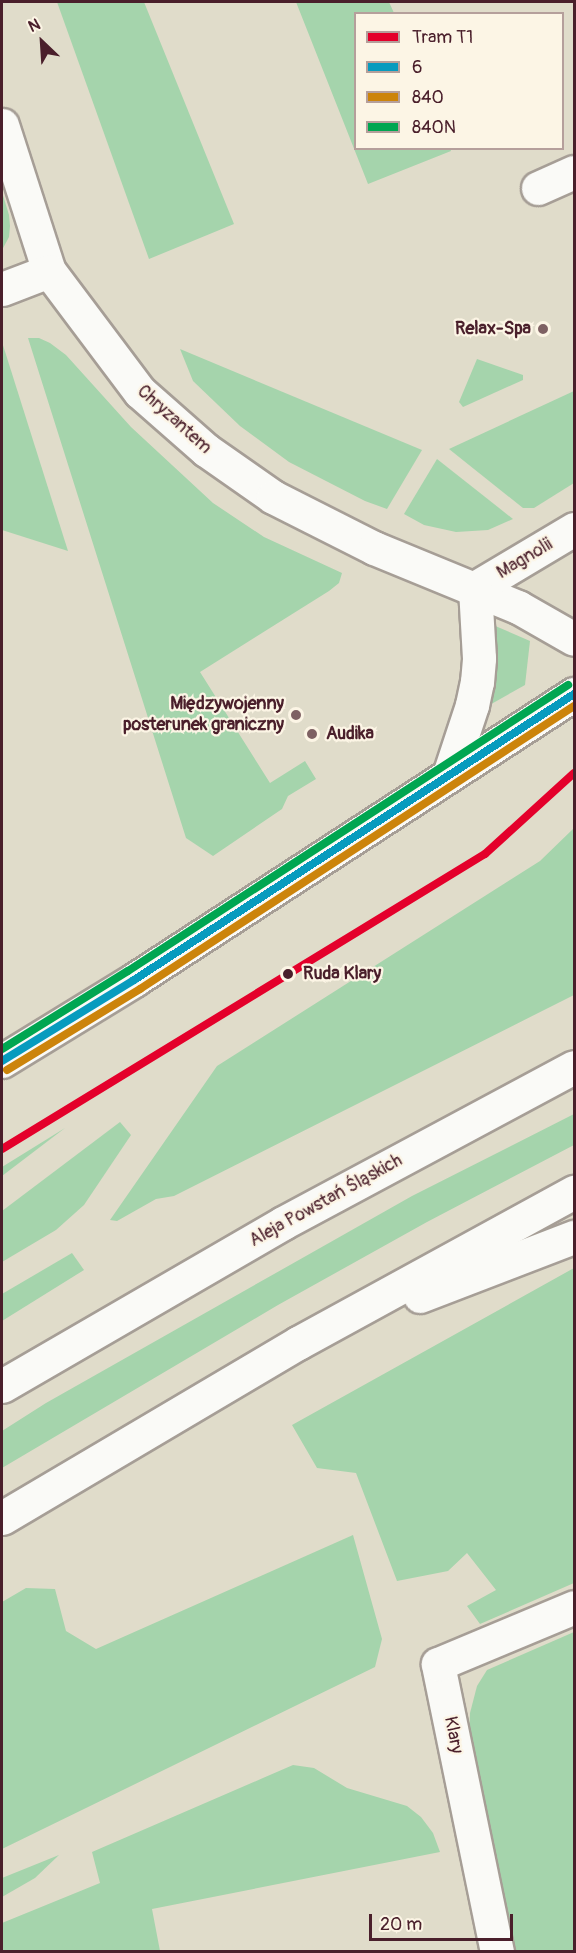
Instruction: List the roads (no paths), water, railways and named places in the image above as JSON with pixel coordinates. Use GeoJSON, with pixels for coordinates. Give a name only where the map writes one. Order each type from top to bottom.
{"type":"FeatureCollection","features":[{"type":"Feature","properties":{"kind":"street","name":"Chryzantem"},"geometry":{"type":"LineString","coordinates":[[2,125],[49,271],[140,392],[206,450],[273,497],[374,548],[518,607],[574,639]]}},
{"type":"Feature","properties":{"kind":"street"},"geometry":{"type":"LineString","coordinates":[[537,188],[574,172]]}},
{"type":"Feature","properties":{"kind":"street"},"geometry":{"type":"LineString","coordinates":[[2,289],[49,271]]}},
{"type":"Feature","properties":{"kind":"street","name":"Magnolii"},"geometry":{"type":"LineString","coordinates":[[475,588],[574,529]]}},
{"type":"Feature","properties":{"kind":"street"},"geometry":{"type":"LineString","coordinates":[[450,772],[472,705],[477,682],[479,658],[475,588]]}},
{"type":"Feature","properties":{"kind":"street"},"geometry":{"type":"LineString","coordinates":[[2,1061],[574,694]]}},
{"type":"Feature","properties":{"kind":"street","name":"Aleja Powstań Śląskich"},"geometry":{"type":"LineString","coordinates":[[2,1386],[283,1223],[574,1067]]}},
{"type":"Feature","properties":{"kind":"street"},"geometry":{"type":"LineString","coordinates":[[2,1518],[298,1343],[574,1192]]}},
{"type":"Feature","properties":{"kind":"street"},"geometry":{"type":"LineString","coordinates":[[298,1343],[574,1237]]}},
{"type":"Feature","properties":{"kind":"street","name":"Klary"},"geometry":{"type":"LineString","coordinates":[[497,1952],[438,1664],[574,1607]]}},
{"type":"Feature","properties":{"kind":"tram line","name":"T1"},"geometry":{"type":"LineString","coordinates":[[2,1149],[485,854],[574,773]]}},
{"type":"Feature","properties":{"kind":"place","name":"Relax-Spa"},"geometry":{"type":"Point","coordinates":[543,329]}},
{"type":"Feature","properties":{"kind":"place","name":"Międzywojenny posterunek graniczny"},"geometry":{"type":"Point","coordinates":[296,715]}},
{"type":"Feature","properties":{"kind":"place","name":"Audika"},"geometry":{"type":"Point","coordinates":[312,734]}},
{"type":"Feature","properties":{"kind":"place","name":"Ruda Klary"},"geometry":{"type":"Point","coordinates":[288,974]}}]}
